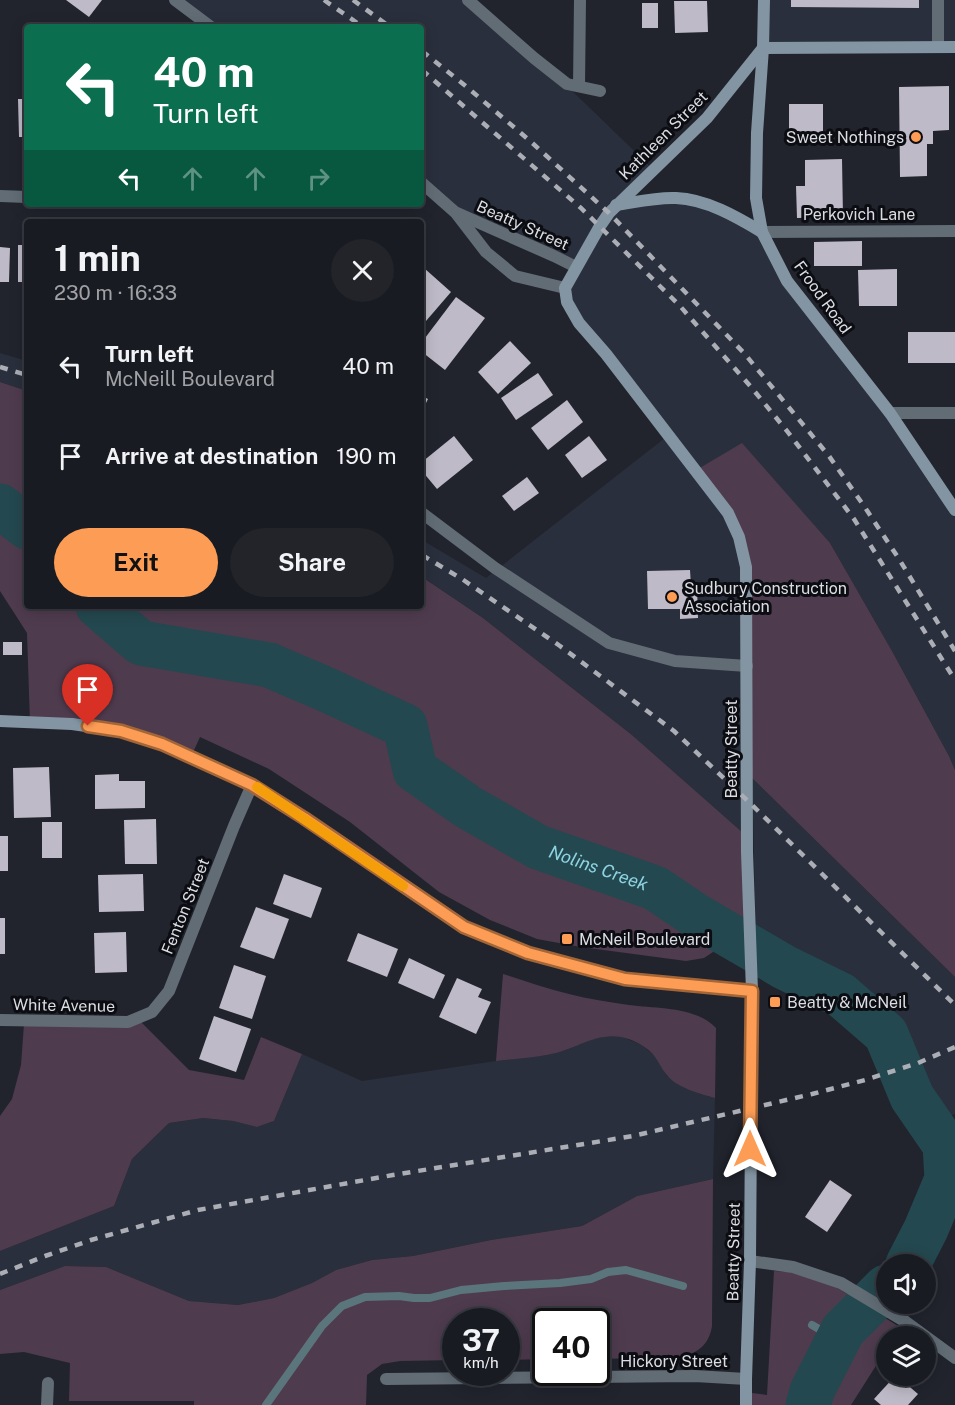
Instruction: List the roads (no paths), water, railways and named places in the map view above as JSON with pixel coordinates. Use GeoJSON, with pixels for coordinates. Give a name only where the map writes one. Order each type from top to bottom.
{"type":"FeatureCollection","features":[{"type":"Feature","properties":{"kind":"street"},"geometry":{"type":"LineString","coordinates":[[175,0],[207,24]]}},
{"type":"Feature","properties":{"kind":"street"},"geometry":{"type":"LineString","coordinates":[[468,0],[567,84],[600,91]]}},
{"type":"Feature","properties":{"kind":"street"},"geometry":{"type":"LineString","coordinates":[[579,86],[580,0]]}},
{"type":"Feature","properties":{"kind":"street","name":"Frood Road"},"geometry":{"type":"LineString","coordinates":[[764,0],[756,198],[762,232],[787,280],[890,413],[955,510]]}},
{"type":"Feature","properties":{"kind":"street"},"geometry":{"type":"LineString","coordinates":[[938,0],[938,47]]}},
{"type":"Feature","properties":{"kind":"street"},"geometry":{"type":"LineString","coordinates":[[763,48],[955,46]]}},
{"type":"Feature","properties":{"kind":"street","name":"Kathleen Street"},"geometry":{"type":"LineString","coordinates":[[565,288],[600,226],[616,205],[707,118],[763,48]]}},
{"type":"Feature","properties":{"kind":"street","name":"Beatty Street"},"geometry":{"type":"LineString","coordinates":[[424,185],[456,213],[486,252],[515,276],[565,288],[567,302],[579,323],[606,354],[728,513],[739,537],[746,567],[747,852],[752,991],[750,1261],[746,1405]]}},
{"type":"Feature","properties":{"kind":"street"},"geometry":{"type":"LineString","coordinates":[[0,196],[24,196]]}},
{"type":"Feature","properties":{"kind":"street"},"geometry":{"type":"LineString","coordinates":[[616,205],[677,198],[703,203],[734,215],[762,232]]}},
{"type":"Feature","properties":{"kind":"street","name":"Beatty Street"},"geometry":{"type":"LineString","coordinates":[[456,213],[576,267]]}},
{"type":"Feature","properties":{"kind":"street","name":"Perkovich Lane"},"geometry":{"type":"LineString","coordinates":[[762,232],[955,231]]}},
{"type":"Feature","properties":{"kind":"street"},"geometry":{"type":"LineString","coordinates":[[890,413],[955,413]]}},
{"type":"Feature","properties":{"kind":"street"},"geometry":{"type":"LineString","coordinates":[[424,515],[495,568],[609,642],[675,661],[747,666]]}},
{"type":"Feature","properties":{"kind":"street"},"geometry":{"type":"LineString","coordinates":[[0,721],[72,724],[121,731],[162,744],[252,785],[464,927],[528,953],[625,979],[752,991]]}},
{"type":"Feature","properties":{"kind":"street","name":"Fenton Street"},"geometry":{"type":"LineString","coordinates":[[128,1022],[152,1012],[169,991],[252,785]]}},
{"type":"Feature","properties":{"kind":"street","name":"White Avenue"},"geometry":{"type":"LineString","coordinates":[[0,1020],[128,1022]]}},
{"type":"Feature","properties":{"kind":"street"},"geometry":{"type":"LineString","coordinates":[[750,1261],[793,1267],[842,1283],[906,1322],[955,1358]]}},
{"type":"Feature","properties":{"kind":"street","name":"Hickory Street"},"geometry":{"type":"LineString","coordinates":[[386,1378],[684,1376],[746,1378]]}},
{"type":"Feature","properties":{"kind":"street"},"geometry":{"type":"LineString","coordinates":[[47,1405],[48,1383]]}},
{"type":"Feature","properties":{"kind":"waterway","name":"Nolins Creek"},"geometry":{"type":"LineString","coordinates":[[0,506],[24,525]]}},
{"type":"Feature","properties":{"kind":"waterway","name":"Nolins Creek"},"geometry":{"type":"LineString","coordinates":[[101,609],[141,643],[269,665],[405,726],[415,770],[468,807],[538,847],[655,888],[695,915],[784,967],[841,995],[886,1034],[912,1097],[945,1145],[947,1179],[913,1254]]}},
{"type":"Feature","properties":{"kind":"waterway"},"geometry":{"type":"LineString","coordinates":[[266,1405],[322,1326],[342,1306],[365,1297],[430,1298],[461,1290],[591,1279],[608,1272],[626,1270],[683,1286]]}},
{"type":"Feature","properties":{"kind":"waterway","name":"Nolins Creek"},"geometry":{"type":"LineString","coordinates":[[808,1405],[812,1391],[843,1330],[876,1297]]}},
{"type":"Feature","properties":{"kind":"waterway"},"geometry":{"type":"LineString","coordinates":[[812,1325],[838,1340]]}},
{"type":"Feature","properties":{"kind":"railway"},"geometry":{"type":"LineString","coordinates":[[324,0],[359,24]]}},
{"type":"Feature","properties":{"kind":"railway"},"geometry":{"type":"LineString","coordinates":[[353,0],[386,24]]}},
{"type":"Feature","properties":{"kind":"railway"},"geometry":{"type":"LineString","coordinates":[[424,53],[529,140],[609,213],[744,353],[829,456],[899,559],[955,651]]}},
{"type":"Feature","properties":{"kind":"railway"},"geometry":{"type":"LineString","coordinates":[[424,72],[581,208],[680,306],[751,387],[854,519],[955,680]]}},
{"type":"Feature","properties":{"kind":"railway"},"geometry":{"type":"LineString","coordinates":[[0,367],[24,374]]}},
{"type":"Feature","properties":{"kind":"railway"},"geometry":{"type":"LineString","coordinates":[[424,556],[462,579],[560,646],[674,731],[955,1005]]}},
{"type":"Feature","properties":{"kind":"railway"},"geometry":{"type":"LineString","coordinates":[[0,1274],[91,1240],[198,1210],[393,1175],[633,1136],[865,1080],[918,1063],[955,1047]]}},
{"type":"Feature","properties":{"kind":"place","name":"Sweet Nothings"},"geometry":{"type":"Point","coordinates":[916,137]}},
{"type":"Feature","properties":{"kind":"place","name":"Sudbury Construction Association"},"geometry":{"type":"Point","coordinates":[672,597]}},
{"type":"Feature","properties":{"kind":"place","name":"McNeil Boulevard"},"geometry":{"type":"Point","coordinates":[567,939]}},
{"type":"Feature","properties":{"kind":"place","name":"Beatty & McNeil"},"geometry":{"type":"Point","coordinates":[775,1002]}}]}
